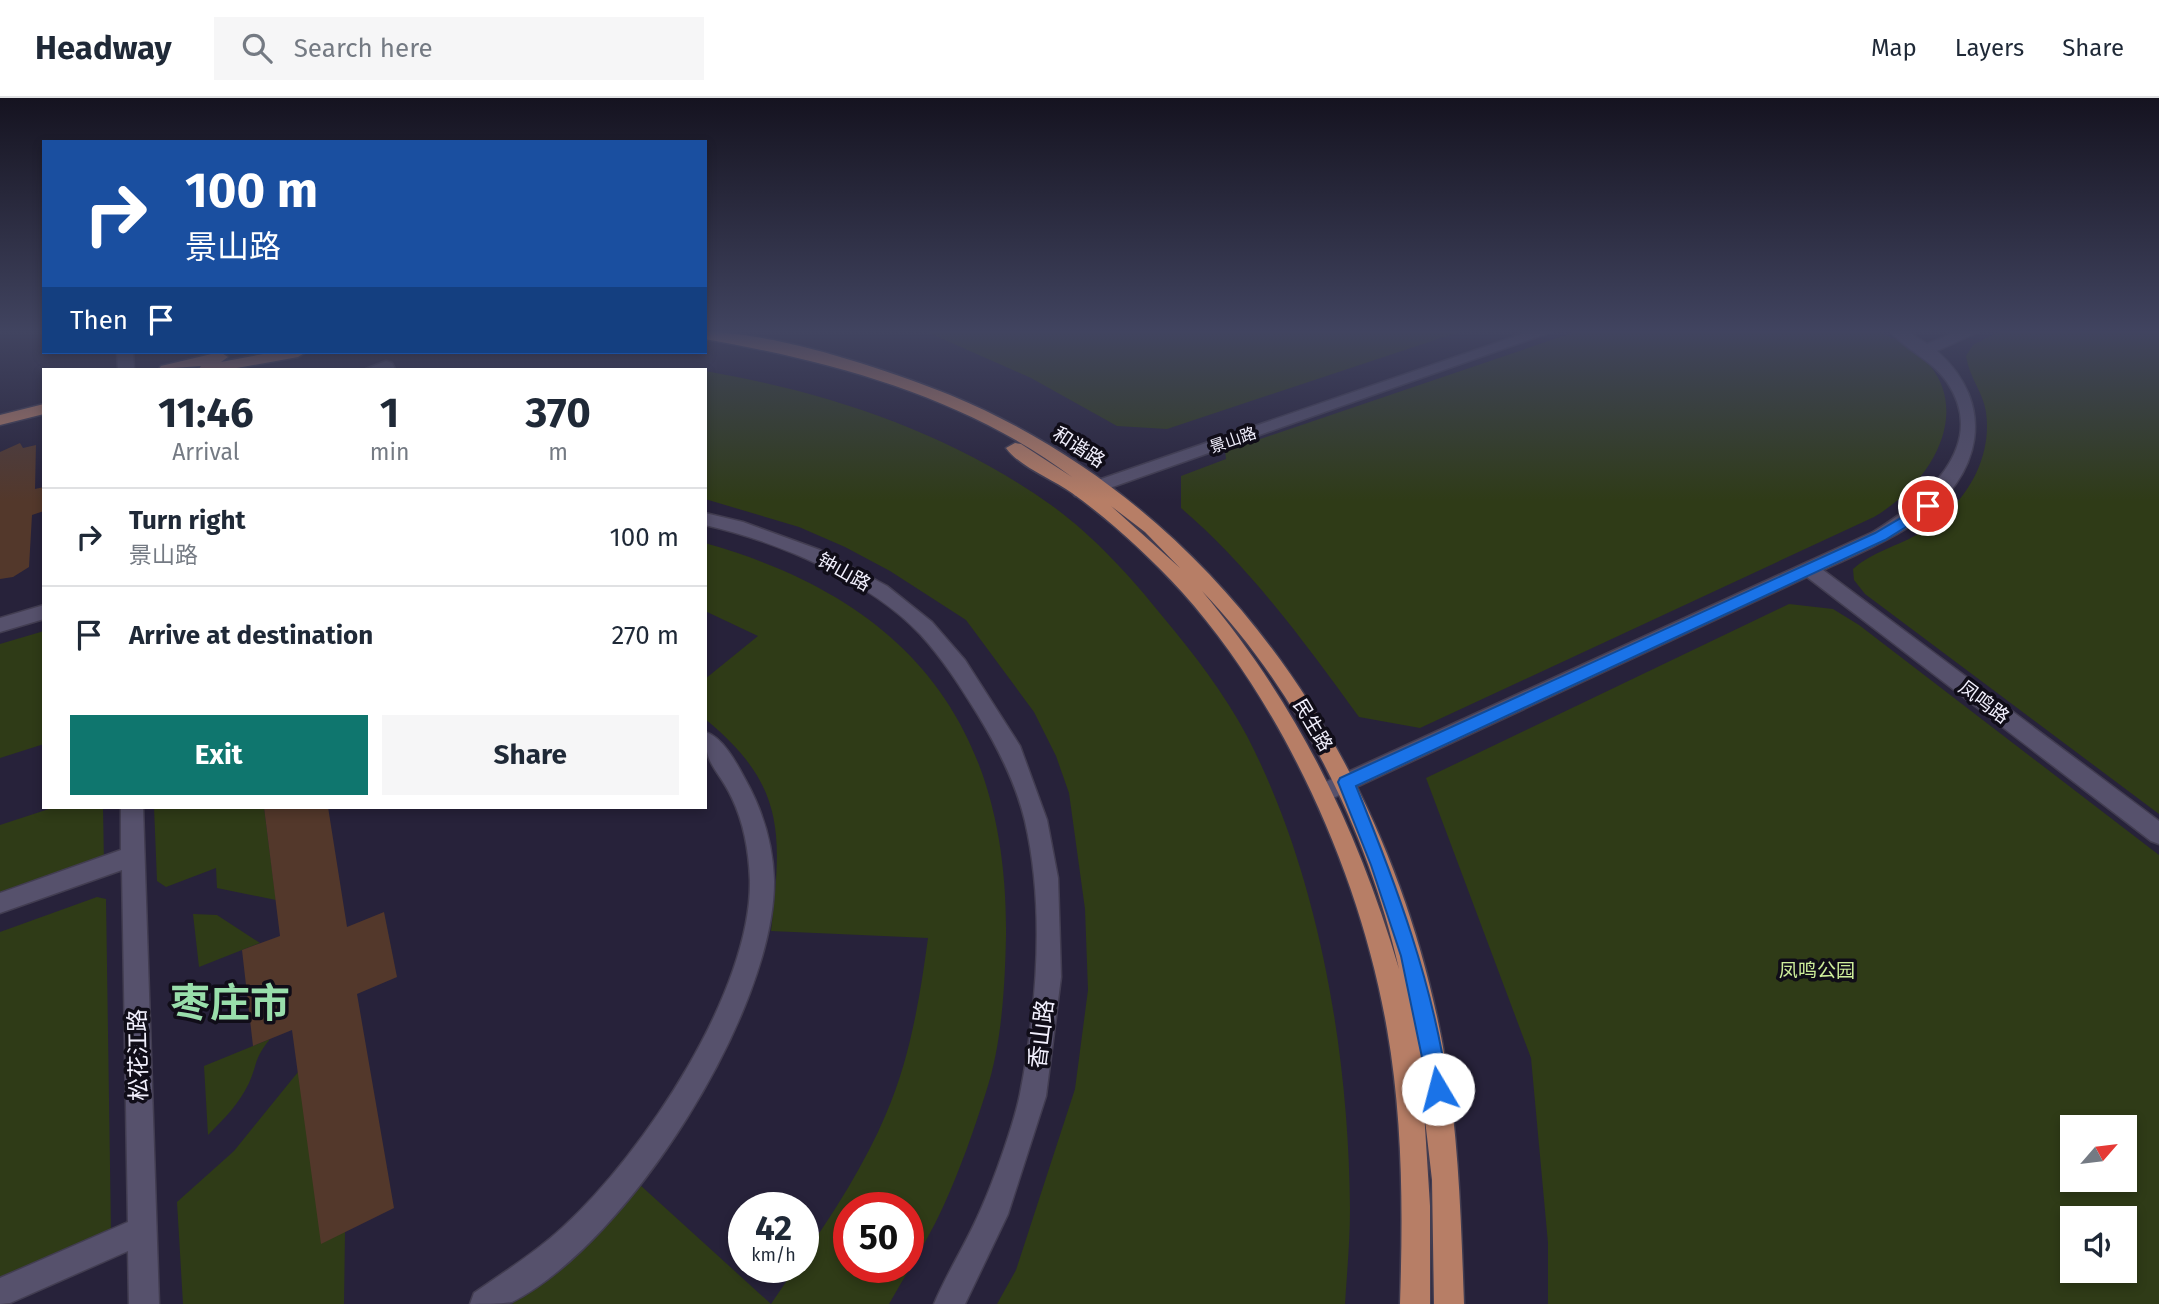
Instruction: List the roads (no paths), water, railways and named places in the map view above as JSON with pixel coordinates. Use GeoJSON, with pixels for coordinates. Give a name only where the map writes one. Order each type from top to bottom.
{"type":"FeatureCollection","features":[{"type":"Feature","properties":{"kind":"main road","name":"和谐路"},"geometry":{"type":"LineString","coordinates":[[876,388],[910,399],[1000,440],[1081,492],[1123,524],[1223,612]]}},
{"type":"Feature","properties":{"kind":"main road","name":"和谐路"},"geometry":{"type":"LineString","coordinates":[[915,388],[1012,430],[1099,486],[1180,552],[1223,612]]}},
{"type":"Feature","properties":{"kind":"main road"},"geometry":{"type":"LineString","coordinates":[[0,410],[42,400]]}},
{"type":"Feature","properties":{"kind":"main road"},"geometry":{"type":"LineString","coordinates":[[0,420],[42,410]]}},
{"type":"Feature","properties":{"kind":"main road","name":"民生路"},"geometry":{"type":"LineString","coordinates":[[1223,612],[1280,710],[1335,787],[1380,865],[1410,956],[1432,1044],[1444,1134],[1450,1247],[1449,1304]]}},
{"type":"Feature","properties":{"kind":"main road","name":"民生路"},"geometry":{"type":"LineString","coordinates":[[1335,787],[1355,869],[1383,958],[1403,1043],[1413,1131],[1418,1241],[1415,1304]]}},
{"type":"Feature","properties":{"kind":"street","name":"景山路"},"geometry":{"type":"LineString","coordinates":[[1081,492],[1381,388]]}},
{"type":"Feature","properties":{"kind":"street"},"geometry":{"type":"LineString","coordinates":[[1335,787],[1906,523],[1946,487],[1960,466],[1968,425],[1960,388]]}},
{"type":"Feature","properties":{"kind":"street","name":"钟山路"},"geometry":{"type":"LineString","coordinates":[[707,519],[736,526],[813,555],[880,591],[925,626],[958,664],[1012,752]]}},
{"type":"Feature","properties":{"kind":"street","name":"凤鸣路"},"geometry":{"type":"LineString","coordinates":[[1809,569],[2159,834]]}},
{"type":"Feature","properties":{"kind":"street"},"geometry":{"type":"LineString","coordinates":[[0,625],[42,613]]}},
{"type":"Feature","properties":{"kind":"street"},"geometry":{"type":"LineString","coordinates":[[485,1304],[583,1228],[648,1154],[687,1094],[723,1029],[746,964],[756,923],[761,881],[757,833],[746,800],[730,772],[707,743]]}},
{"type":"Feature","properties":{"kind":"street","name":"香山路"},"geometry":{"type":"LineString","coordinates":[[949,1304],[994,1214],[1033,1096],[1048,977],[1042,855],[1036,820],[1012,752]]}},
{"type":"Feature","properties":{"kind":"street","name":"松花江路"},"geometry":{"type":"LineString","coordinates":[[132,809],[144,1304]]}},
{"type":"Feature","properties":{"kind":"street"},"geometry":{"type":"LineString","coordinates":[[0,903],[133,856]]}},
{"type":"Feature","properties":{"kind":"street"},"geometry":{"type":"LineString","coordinates":[[0,1293],[142,1230]]}},
{"type":"Feature","properties":{"kind":"district","name":"枣庄市"},"geometry":{"type":"Point","coordinates":[230,1004]}},
{"type":"Feature","properties":{"kind":"park label","name":"凤鸣公园"},"geometry":{"type":"Point","coordinates":[1817,970]}}]}
